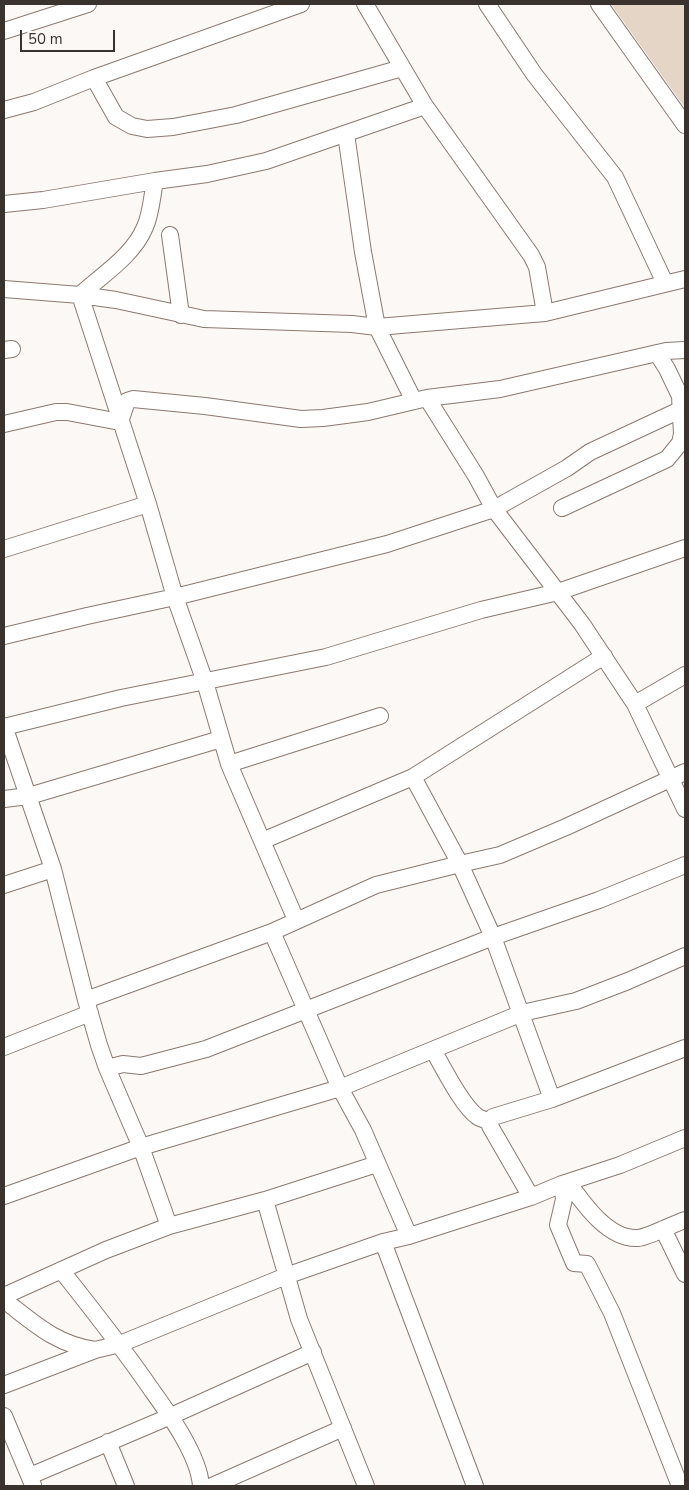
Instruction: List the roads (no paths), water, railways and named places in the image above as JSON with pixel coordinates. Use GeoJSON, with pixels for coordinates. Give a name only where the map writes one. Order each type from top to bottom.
{"type":"FeatureCollection","features":[{"type":"Feature","properties":{"kind":"street"},"geometry":{"type":"LineString","coordinates":[[4,31],[88,4]]}},
{"type":"Feature","properties":{"kind":"street"},"geometry":{"type":"LineString","coordinates":[[4,110],[34,102],[94,78],[301,4]]}},
{"type":"Feature","properties":{"kind":"street"},"geometry":{"type":"LineString","coordinates":[[366,4],[425,106],[531,255],[536,266],[545,313]]}},
{"type":"Feature","properties":{"kind":"street"},"geometry":{"type":"LineString","coordinates":[[599,4],[685,125]]}},
{"type":"Feature","properties":{"kind":"street"},"geometry":{"type":"LineString","coordinates":[[490,5],[534,74],[615,177],[665,283]]}},
{"type":"Feature","properties":{"kind":"street"},"geometry":{"type":"LineString","coordinates":[[94,78],[116,117],[132,126],[147,129],[173,127],[236,115],[402,68]]}},
{"type":"Feature","properties":{"kind":"street"},"geometry":{"type":"LineString","coordinates":[[4,204],[43,200],[208,174],[266,161],[425,106]]}},
{"type":"Feature","properties":{"kind":"street"},"geometry":{"type":"LineString","coordinates":[[346,134],[376,327],[420,400],[476,476],[494,509],[558,592],[636,704],[679,775],[685,809]]}},
{"type":"Feature","properties":{"kind":"street"},"geometry":{"type":"LineString","coordinates":[[80,295],[124,256],[146,227],[155,181]]}},
{"type":"Feature","properties":{"kind":"street"},"geometry":{"type":"LineString","coordinates":[[170,235],[181,315]]}},
{"type":"Feature","properties":{"kind":"street"},"geometry":{"type":"LineString","coordinates":[[4,289],[116,300],[204,319],[352,324],[376,327],[545,313],[685,278]]}},
{"type":"Feature","properties":{"kind":"street"},"geometry":{"type":"LineString","coordinates":[[80,295],[148,504],[175,597],[205,682],[229,764],[296,920]]}},
{"type":"Feature","properties":{"kind":"street"},"geometry":{"type":"LineString","coordinates":[[120,422],[124,404],[133,399],[205,406],[301,419],[323,418],[368,412],[420,400],[500,389],[672,351],[667,369],[682,403],[682,434],[680,443],[667,459],[562,508]]}},
{"type":"Feature","properties":{"kind":"street"},"geometry":{"type":"LineString","coordinates":[[4,636],[175,597],[387,544],[494,509],[566,468],[590,452],[682,403]]}},
{"type":"Feature","properties":{"kind":"street"},"geometry":{"type":"LineString","coordinates":[[4,424],[56,412],[67,412],[120,422]]}},
{"type":"Feature","properties":{"kind":"street"},"geometry":{"type":"LineString","coordinates":[[4,549],[148,504]]}},
{"type":"Feature","properties":{"kind":"street"},"geometry":{"type":"LineString","coordinates":[[169,1226],[141,1147],[106,1068],[53,869],[4,726],[121,698],[326,657],[481,610],[558,592],[685,548]]}},
{"type":"Feature","properties":{"kind":"street"},"geometry":{"type":"LineString","coordinates":[[262,841],[413,777],[604,656]]}},
{"type":"Feature","properties":{"kind":"street"},"geometry":{"type":"LineString","coordinates":[[636,704],[685,674]]}},
{"type":"Feature","properties":{"kind":"street"},"geometry":{"type":"LineString","coordinates":[[229,764],[380,716]]}},
{"type":"Feature","properties":{"kind":"street"},"geometry":{"type":"LineString","coordinates":[[4,800],[29,796],[221,739]]}},
{"type":"Feature","properties":{"kind":"street"},"geometry":{"type":"LineString","coordinates":[[4,1047],[88,1006],[272,932],[376,885],[500,856],[679,775]]}},
{"type":"Feature","properties":{"kind":"street"},"geometry":{"type":"LineString","coordinates":[[413,777],[460,864],[494,937],[552,1099]]}},
{"type":"Feature","properties":{"kind":"street"},"geometry":{"type":"LineString","coordinates":[[106,1068],[123,1064],[141,1066],[206,1050],[494,937],[598,900],[685,865]]}},
{"type":"Feature","properties":{"kind":"street"},"geometry":{"type":"LineString","coordinates":[[4,885],[53,869]]}},
{"type":"Feature","properties":{"kind":"street"},"geometry":{"type":"LineString","coordinates":[[272,932],[340,1088],[363,1130],[409,1236]]}},
{"type":"Feature","properties":{"kind":"street"},"geometry":{"type":"LineString","coordinates":[[4,1196],[141,1147],[340,1088],[522,1014],[576,1001],[619,985],[685,956]]}},
{"type":"Feature","properties":{"kind":"street"},"geometry":{"type":"LineString","coordinates":[[531,1197],[490,1126],[490,1121],[493,1117],[552,1099],[685,1048]]}},
{"type":"Feature","properties":{"kind":"street"},"geometry":{"type":"LineString","coordinates":[[433,1050],[456,1090],[470,1109],[478,1117],[490,1121]]}},
{"type":"Feature","properties":{"kind":"street"},"geometry":{"type":"LineString","coordinates":[[4,1385],[95,1350],[120,1344],[286,1276],[383,1242],[409,1236],[531,1197],[565,1183],[620,1165],[685,1138]]}},
{"type":"Feature","properties":{"kind":"street"},"geometry":{"type":"LineString","coordinates":[[95,1350],[68,1344],[51,1335],[4,1298],[106,1250],[169,1226],[265,1200],[377,1164]]}},
{"type":"Feature","properties":{"kind":"street"},"geometry":{"type":"LineString","coordinates":[[565,1183],[591,1213],[618,1233],[629,1238],[640,1238],[685,1220]]}},
{"type":"Feature","properties":{"kind":"street"},"geometry":{"type":"LineString","coordinates":[[565,1183],[564,1199],[558,1225],[574,1263],[587,1264],[612,1314],[680,1486]]}},
{"type":"Feature","properties":{"kind":"street"},"geometry":{"type":"LineString","coordinates":[[265,1200],[299,1319],[366,1486]]}},
{"type":"Feature","properties":{"kind":"street"},"geometry":{"type":"LineString","coordinates":[[663,1229],[685,1274]]}},
{"type":"Feature","properties":{"kind":"street"},"geometry":{"type":"LineString","coordinates":[[383,1242],[475,1486]]}},
{"type":"Feature","properties":{"kind":"street"},"geometry":{"type":"LineString","coordinates":[[61,1270],[120,1344],[170,1416],[197,1466],[201,1486]]}},
{"type":"Feature","properties":{"kind":"street"},"geometry":{"type":"LineString","coordinates":[[4,1416],[32,1481],[108,1442],[313,1352]]}},
{"type":"Feature","properties":{"kind":"street"},"geometry":{"type":"LineString","coordinates":[[212,1486],[343,1428]]}},
{"type":"Feature","properties":{"kind":"street"},"geometry":{"type":"LineString","coordinates":[[108,1442],[126,1486]]}}]}
